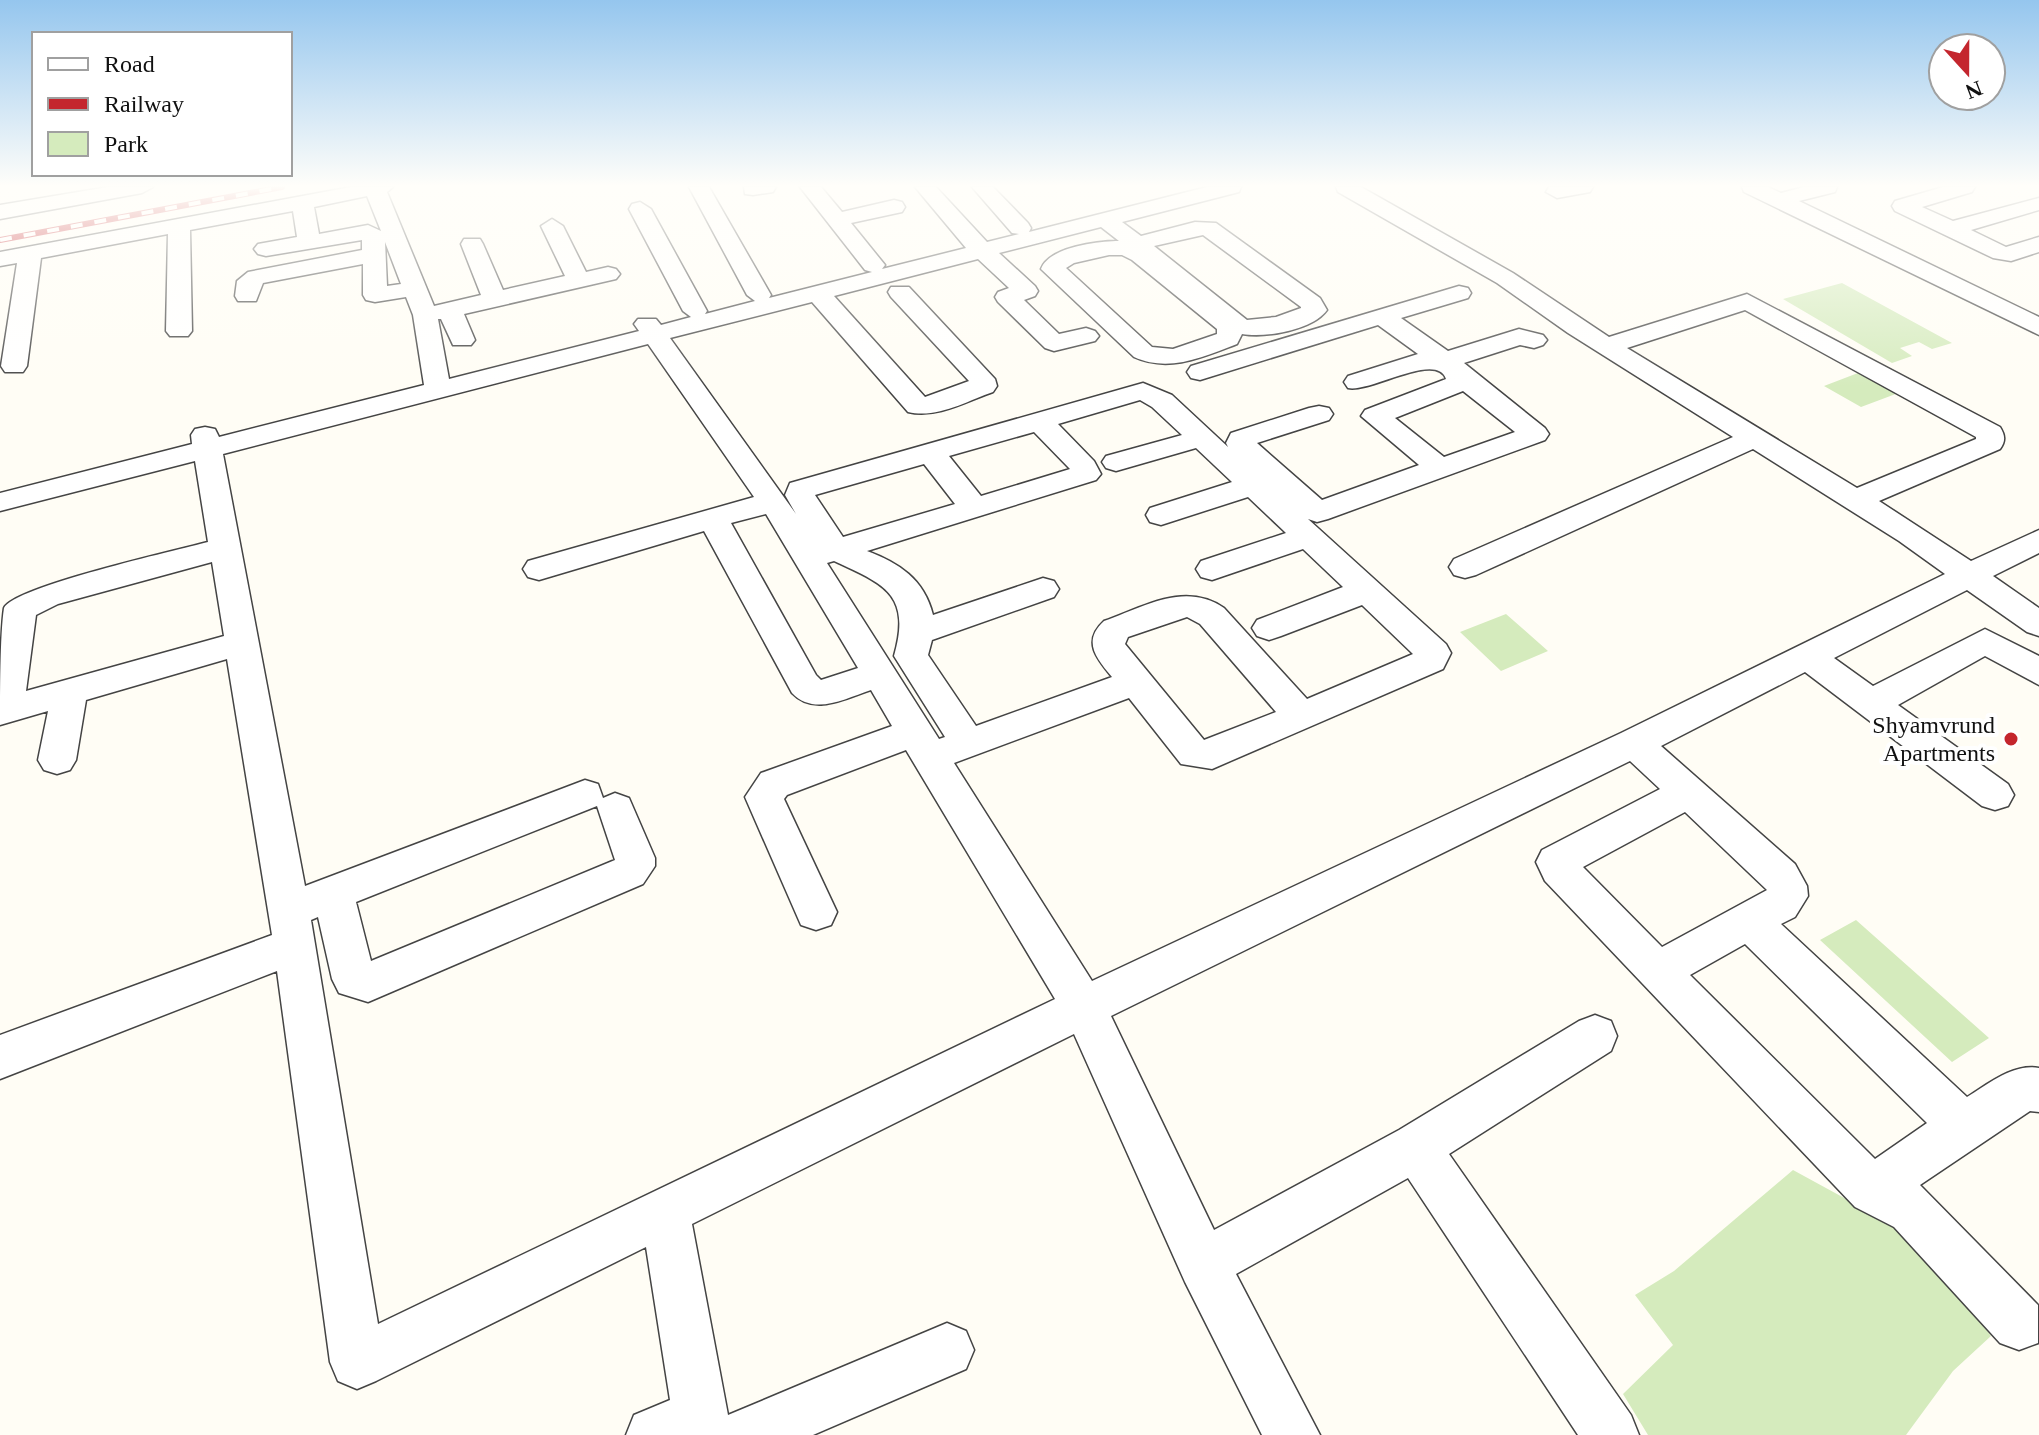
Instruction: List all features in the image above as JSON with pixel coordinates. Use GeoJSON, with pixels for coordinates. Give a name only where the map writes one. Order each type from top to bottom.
{"type":"FeatureCollection","features":[{"type":"Feature","properties":{"kind":"street"},"geometry":{"type":"LineString","coordinates":[[0,259],[30,254],[14,366]]}},
{"type":"Feature","properties":{"kind":"street"},"geometry":{"type":"LineString","coordinates":[[179,254],[179,331]]}},
{"type":"Feature","properties":{"kind":"street"},"geometry":{"type":"LineString","coordinates":[[402,254],[425,315],[437,384]]}},
{"type":"Feature","properties":{"kind":"street"},"geometry":{"type":"LineString","coordinates":[[476,254],[495,300]]}},
{"type":"Feature","properties":{"kind":"street"},"geometry":{"type":"LineString","coordinates":[[566,254],[579,281]]}},
{"type":"Feature","properties":{"kind":"street"},"geometry":{"type":"LineString","coordinates":[[664,254],[695,311]]}},
{"type":"Feature","properties":{"kind":"street"},"geometry":{"type":"LineString","coordinates":[[736,254],[759,295]]}},
{"type":"Feature","properties":{"kind":"street"},"geometry":{"type":"LineString","coordinates":[[864,254],[873,265]]}},
{"type":"Feature","properties":{"kind":"street"},"geometry":{"type":"LineString","coordinates":[[651,329],[695,311],[927,254]]}},
{"type":"Feature","properties":{"kind":"street"},"geometry":{"type":"LineString","coordinates":[[0,502],[206,443],[651,329],[817,292],[943,254]]}},
{"type":"Feature","properties":{"kind":"street"},"geometry":{"type":"LineString","coordinates":[[987,254],[1026,291],[1007,297],[1054,343],[1086,336]]}},
{"type":"Feature","properties":{"kind":"street"},"geometry":{"type":"LineString","coordinates":[[1049,254],[1058,262]]}},
{"type":"Feature","properties":{"kind":"street"},"geometry":{"type":"LineString","coordinates":[[1087,254],[1058,262],[1053,266],[1055,273],[1151,358],[1167,358],[1230,336],[1226,324],[1138,254]]}},
{"type":"Feature","properties":{"kind":"street"},"geometry":{"type":"LineString","coordinates":[[1149,254],[1244,329],[1255,330],[1315,310],[1311,303],[1245,254]]}},
{"type":"Feature","properties":{"kind":"street"},"geometry":{"type":"LineString","coordinates":[[1463,254],[1855,500],[2039,624]]}},
{"type":"Feature","properties":{"kind":"street"},"geometry":{"type":"LineString","coordinates":[[1892,254],[2039,327]]}},
{"type":"Feature","properties":{"kind":"street"},"geometry":{"type":"LineString","coordinates":[[247,296],[249,281],[256,277],[374,255],[375,295],[414,289]]}},
{"type":"Feature","properties":{"kind":"street"},"geometry":{"type":"LineString","coordinates":[[1968,290],[2039,264]]}},
{"type":"Feature","properties":{"kind":"street"},"geometry":{"type":"LineString","coordinates":[[425,315],[608,274]]}},
{"type":"Feature","properties":{"kind":"street"},"geometry":{"type":"LineString","coordinates":[[817,292],[918,406],[932,405],[984,386],[982,379],[900,292]]}},
{"type":"Feature","properties":{"kind":"street"},"geometry":{"type":"LineString","coordinates":[[1301,716],[1212,616],[1199,607],[1186,605],[1116,629],[1107,640],[1110,651],[1194,754],[1202,757],[1301,716],[1431,660],[1434,653],[1253,485],[1173,380],[1459,293]]}},
{"type":"Feature","properties":{"kind":"street"},"geometry":{"type":"LineString","coordinates":[[1606,346],[1747,301],[1990,433],[1990,443],[1855,500]]}},
{"type":"Feature","properties":{"kind":"street"},"geometry":{"type":"LineString","coordinates":[[450,310],[462,340]]}},
{"type":"Feature","properties":{"kind":"street"},"geometry":{"type":"LineString","coordinates":[[1319,414],[1241,439],[1240,443],[1312,510],[1323,511],[1535,434],[1382,316]]}},
{"type":"Feature","properties":{"kind":"street"},"geometry":{"type":"LineString","coordinates":[[1357,382],[1416,362],[1453,369],[1519,337],[1534,340],[1577,328]]}},
{"type":"Feature","properties":{"kind":"street"},"geometry":{"type":"LineString","coordinates":[[651,329],[772,501],[822,554],[895,657],[968,744]]}},
{"type":"Feature","properties":{"kind":"street"},"geometry":{"type":"LineString","coordinates":[[1440,468],[1375,416],[1456,385],[1453,369]]}},
{"type":"Feature","properties":{"kind":"street"},"geometry":{"type":"LineString","coordinates":[[822,554],[800,495],[801,490],[1143,391],[1155,395],[1214,436]]}},
{"type":"Feature","properties":{"kind":"street"},"geometry":{"type":"LineString","coordinates":[[822,554],[1086,474],[1084,467],[1039,421]]}},
{"type":"Feature","properties":{"kind":"street"},"geometry":{"type":"LineString","coordinates":[[1116,462],[1214,436]]}},
{"type":"Feature","properties":{"kind":"street"},"geometry":{"type":"LineString","coordinates":[[1465,567],[1754,438]]}},
{"type":"Feature","properties":{"kind":"street"},"geometry":{"type":"LineString","coordinates":[[0,485],[206,443]]}},
{"type":"Feature","properties":{"kind":"street"},"geometry":{"type":"LineString","coordinates":[[206,443],[292,928],[357,1362],[1634,743],[2039,540]]}},
{"type":"Feature","properties":{"kind":"street"},"geometry":{"type":"LineString","coordinates":[[931,453],[974,508]]}},
{"type":"Feature","properties":{"kind":"street"},"geometry":{"type":"LineString","coordinates":[[1161,515],[1253,485]]}},
{"type":"Feature","properties":{"kind":"street"},"geometry":{"type":"LineString","coordinates":[[539,569],[772,501]]}},
{"type":"Feature","properties":{"kind":"street"},"geometry":{"type":"LineString","coordinates":[[713,519],[804,684],[812,692],[822,693],[1043,589]]}},
{"type":"Feature","properties":{"kind":"street"},"geometry":{"type":"LineString","coordinates":[[1212,569],[1309,536]]}},
{"type":"Feature","properties":{"kind":"street"},"geometry":{"type":"LineString","coordinates":[[225,548],[47,596],[20,609],[3,711],[242,643]]}},
{"type":"Feature","properties":{"kind":"street"},"geometry":{"type":"LineString","coordinates":[[822,554],[881,569],[908,590],[916,607],[895,657],[922,745],[1084,1007],[1203,1264],[1292,1435]]}},
{"type":"Feature","properties":{"kind":"street"},"geometry":{"type":"LineString","coordinates":[[1269,628],[1368,590]]}},
{"type":"Feature","properties":{"kind":"street"},"geometry":{"type":"LineString","coordinates":[[1872,703],[1985,641],[2039,672]]}},
{"type":"Feature","properties":{"kind":"street"},"geometry":{"type":"LineString","coordinates":[[1807,656],[1995,795]]}},
{"type":"Feature","properties":{"kind":"street"},"geometry":{"type":"LineString","coordinates":[[816,912],[767,806],[764,797],[767,789],[784,780],[922,745],[968,744],[1135,682]]}},
{"type":"Feature","properties":{"kind":"street"},"geometry":{"type":"LineString","coordinates":[[57,760],[70,692]]}},
{"type":"Feature","properties":{"kind":"street"},"geometry":{"type":"LineString","coordinates":[[1634,743],[1781,876],[1787,886],[1788,896],[1780,904],[1657,971]]}},
{"type":"Feature","properties":{"kind":"street"},"geometry":{"type":"LineString","coordinates":[[1688,793],[1556,862],[1559,869],[1872,1190],[1896,1198],[1912,1209],[2019,1324]]}},
{"type":"Feature","properties":{"kind":"street"},"geometry":{"type":"LineString","coordinates":[[0,1057],[292,928],[333,893],[600,802],[635,858],[635,866],[629,872],[368,982],[354,979],[333,893]]}},
{"type":"Feature","properties":{"kind":"street"},"geometry":{"type":"LineString","coordinates":[[1749,921],[1964,1126]]}},
{"type":"Feature","properties":{"kind":"street"},"geometry":{"type":"LineString","coordinates":[[1203,1264],[1416,1147],[1595,1036]]}},
{"type":"Feature","properties":{"kind":"street"},"geometry":{"type":"LineString","coordinates":[[1872,1190],[2018,1092],[2028,1088],[2039,1090]]}},
{"type":"Feature","properties":{"kind":"street"},"geometry":{"type":"LineString","coordinates":[[1416,1147],[1611,1435]]}},
{"type":"Feature","properties":{"kind":"street"},"geometry":{"type":"LineString","coordinates":[[665,1211],[701,1430],[947,1350]]}},
{"type":"Feature","properties":{"kind":"green space"},"geometry":{"type":"Polygon","coordinates":[[[1842,283],[1952,343],[1932,349],[1919,342],[1900,348],[1912,356],[1892,363],[1783,299],[1842,283]]]}},
{"type":"Feature","properties":{"kind":"green space"},"geometry":{"type":"Polygon","coordinates":[[[1871,368],[1909,389],[1861,407],[1824,386],[1871,368]]]}},
{"type":"Feature","properties":{"kind":"green space"},"geometry":{"type":"Polygon","coordinates":[[[1506,614],[1548,651],[1501,671],[1460,632],[1506,614]]]}},
{"type":"Feature","properties":{"kind":"green space"},"geometry":{"type":"Polygon","coordinates":[[[1856,920],[1989,1038],[1952,1062],[1820,940],[1856,920]]]}},
{"type":"Feature","properties":{"kind":"green space"},"geometry":{"type":"Polygon","coordinates":[[[1793,1170],[1890,1223],[1965,1301],[1991,1336],[1953,1371],[1906,1435],[1648,1435],[1623,1394],[1673,1345],[1635,1295],[1674,1271],[1793,1170]]]}},
{"type":"Feature","properties":{"kind":"place","name":"Shyamvrund Apartments"},"geometry":{"type":"Point","coordinates":[2011,739]}}]}
